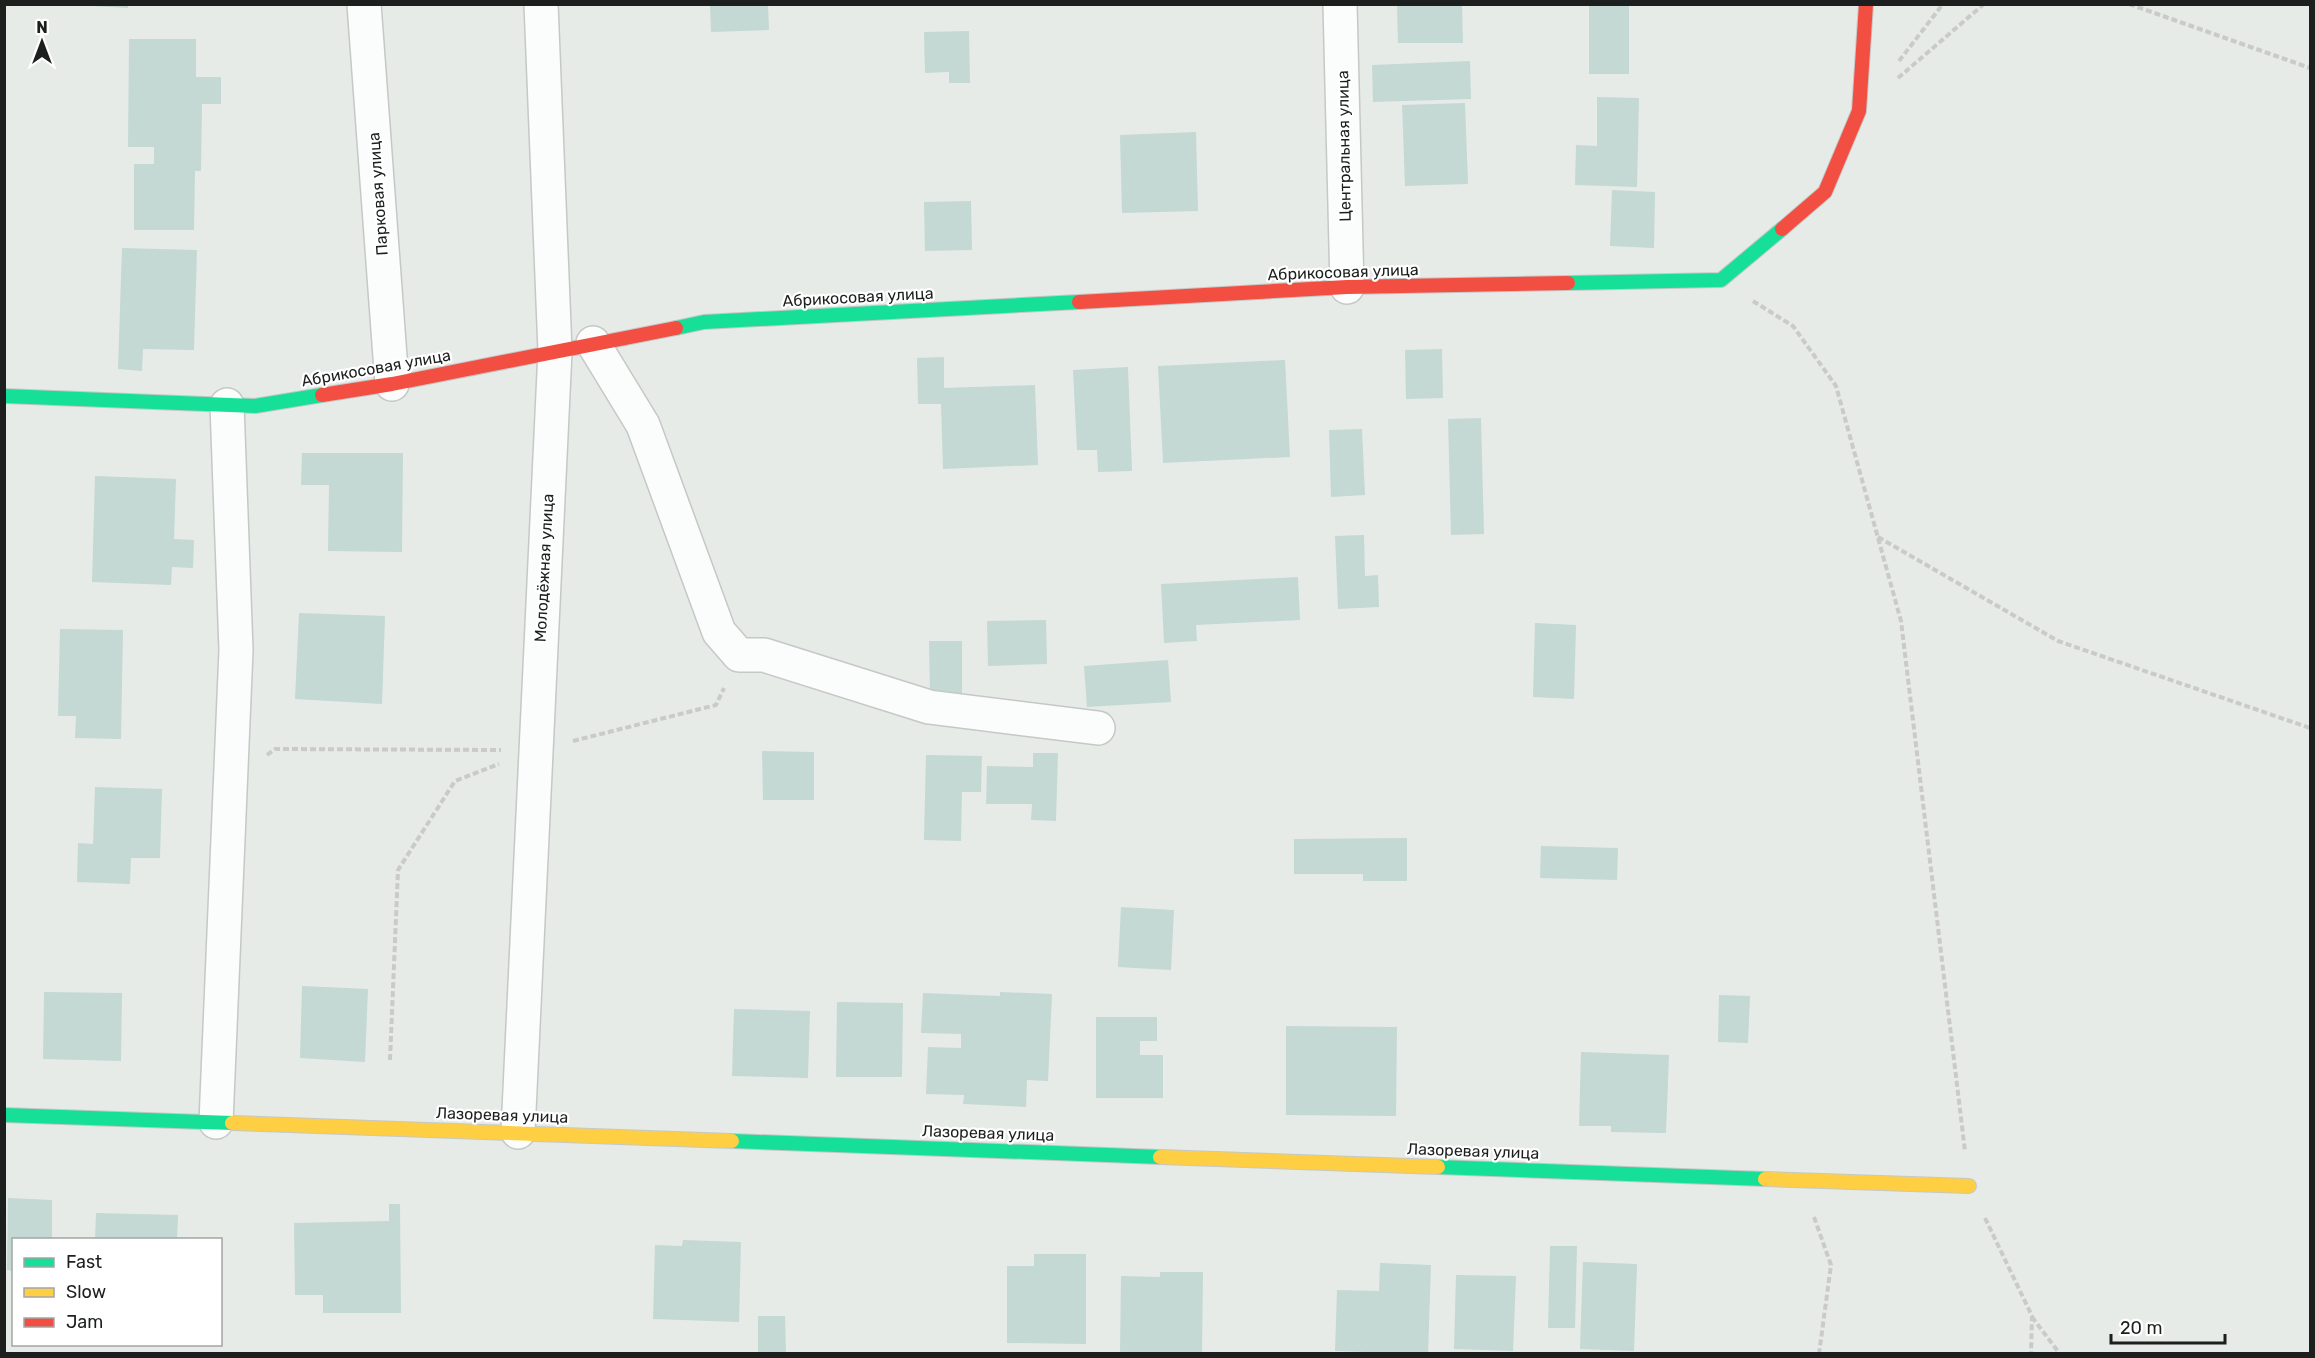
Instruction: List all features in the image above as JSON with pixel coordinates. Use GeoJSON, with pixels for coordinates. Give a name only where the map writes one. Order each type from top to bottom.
{"type":"FeatureCollection","features":[{"type":"Feature","properties":{"kind":"street","name":"Парковая улица"},"geometry":{"type":"LineString","coordinates":[[364,4],[392,384]]}},
{"type":"Feature","properties":{"kind":"street","name":"Молодёжная улица"},"geometry":{"type":"LineString","coordinates":[[518,1132],[555,351],[542,4]]}},
{"type":"Feature","properties":{"kind":"street","name":"Центральная улица"},"geometry":{"type":"LineString","coordinates":[[1340,4],[1347,286]]}},
{"type":"Feature","properties":{"kind":"street"},"geometry":{"type":"LineString","coordinates":[[1720,280],[1825,192],[1859,111],[1866,4]]}},
{"type":"Feature","properties":{"kind":"street","name":"Абрикосовая улица"},"geometry":{"type":"LineString","coordinates":[[4,396],[255,406],[392,384],[704,322],[1347,286],[1720,280]]}},
{"type":"Feature","properties":{"kind":"street"},"geometry":{"type":"LineString","coordinates":[[593,343],[643,425],[719,632],[739,655],[764,655],[929,707],[1098,728]]}},
{"type":"Feature","properties":{"kind":"street"},"geometry":{"type":"LineString","coordinates":[[216,1122],[236,650],[227,405]]}},
{"type":"Feature","properties":{"kind":"street","name":"Лазоревая улица"},"geometry":{"type":"LineString","coordinates":[[4,1115],[1969,1186]]}},
{"type":"Feature","properties":{"kind":"path"},"geometry":{"type":"LineString","coordinates":[[1859,111],[1984,4]]}},
{"type":"Feature","properties":{"kind":"path"},"geometry":{"type":"LineString","coordinates":[[2129,4],[2310,68]]}},
{"type":"Feature","properties":{"kind":"path"},"geometry":{"type":"LineString","coordinates":[[1720,280],[1793,326],[1836,386],[1901,621],[1969,1186],[2032,1316],[2060,1353]]}},
{"type":"Feature","properties":{"kind":"path"},"geometry":{"type":"LineString","coordinates":[[1878,537],[2058,641],[2310,728]]}},
{"type":"Feature","properties":{"kind":"path"},"geometry":{"type":"LineString","coordinates":[[390,1060],[398,870],[454,781],[536,750],[717,705],[739,655]]}},
{"type":"Feature","properties":{"kind":"path"},"geometry":{"type":"LineString","coordinates":[[230,782],[275,749],[536,750]]}},
{"type":"Feature","properties":{"kind":"path"},"geometry":{"type":"LineString","coordinates":[[1801,1179],[1831,1265],[1819,1353]]}},
{"type":"Feature","properties":{"kind":"path"},"geometry":{"type":"LineString","coordinates":[[2031,1353],[2032,1316]]}},
{"type":"Feature","properties":{"kind":"building"},"geometry":{"type":"Polygon","coordinates":[[[93,4],[128,4],[128,8],[93,6],[93,4]]]}},
{"type":"Feature","properties":{"kind":"building"},"geometry":{"type":"Polygon","coordinates":[[[710,4],[768,4],[769,30],[711,32],[710,4]]]}},
{"type":"Feature","properties":{"kind":"building"},"geometry":{"type":"Polygon","coordinates":[[[1397,4],[1462,4],[1463,43],[1398,43],[1397,4]]]}},
{"type":"Feature","properties":{"kind":"building"},"geometry":{"type":"Polygon","coordinates":[[[1589,4],[1629,4],[1629,74],[1589,74],[1589,4]]]}},
{"type":"Feature","properties":{"kind":"building"},"geometry":{"type":"Polygon","coordinates":[[[969,31],[970,83],[949,83],[949,72],[925,73],[924,32],[969,31]]]}},
{"type":"Feature","properties":{"kind":"building"},"geometry":{"type":"Polygon","coordinates":[[[129,39],[196,39],[196,77],[221,77],[221,104],[202,104],[201,171],[195,171],[194,230],[134,230],[134,164],[154,164],[154,147],[128,147],[129,39]]]}},
{"type":"Feature","properties":{"kind":"building"},"geometry":{"type":"Polygon","coordinates":[[[1470,61],[1471,99],[1373,102],[1372,65],[1470,61]]]}},
{"type":"Feature","properties":{"kind":"building"},"geometry":{"type":"Polygon","coordinates":[[[1597,97],[1639,98],[1637,187],[1575,185],[1576,145],[1597,146],[1597,97]]]}},
{"type":"Feature","properties":{"kind":"building"},"geometry":{"type":"Polygon","coordinates":[[[1465,103],[1468,184],[1405,186],[1402,105],[1465,103]]]}},
{"type":"Feature","properties":{"kind":"building"},"geometry":{"type":"Polygon","coordinates":[[[1196,132],[1198,211],[1122,213],[1120,135],[1196,132]]]}},
{"type":"Feature","properties":{"kind":"building"},"geometry":{"type":"Polygon","coordinates":[[[1612,190],[1655,192],[1654,248],[1610,246],[1612,190]]]}},
{"type":"Feature","properties":{"kind":"building"},"geometry":{"type":"Polygon","coordinates":[[[971,201],[972,250],[925,251],[924,202],[971,201]]]}},
{"type":"Feature","properties":{"kind":"building"},"geometry":{"type":"Polygon","coordinates":[[[122,248],[197,250],[194,350],[143,349],[142,371],[118,369],[122,248]]]}},
{"type":"Feature","properties":{"kind":"building"},"geometry":{"type":"Polygon","coordinates":[[[1442,349],[1443,398],[1406,399],[1405,350],[1442,349]]]}},
{"type":"Feature","properties":{"kind":"building"},"geometry":{"type":"Polygon","coordinates":[[[944,357],[944,388],[1035,385],[1038,465],[943,469],[941,404],[918,404],[917,358],[944,357]]]}},
{"type":"Feature","properties":{"kind":"building"},"geometry":{"type":"Polygon","coordinates":[[[1285,360],[1290,457],[1163,463],[1158,366],[1285,360]]]}},
{"type":"Feature","properties":{"kind":"building"},"geometry":{"type":"Polygon","coordinates":[[[1128,367],[1132,471],[1098,472],[1097,450],[1077,450],[1073,370],[1128,367]]]}},
{"type":"Feature","properties":{"kind":"building"},"geometry":{"type":"Polygon","coordinates":[[[1481,418],[1484,534],[1451,535],[1448,419],[1481,418]]]}},
{"type":"Feature","properties":{"kind":"building"},"geometry":{"type":"Polygon","coordinates":[[[1362,429],[1365,495],[1331,497],[1329,430],[1362,429]]]}},
{"type":"Feature","properties":{"kind":"building"},"geometry":{"type":"Polygon","coordinates":[[[302,453],[403,453],[402,552],[328,551],[329,485],[301,485],[302,453]]]}},
{"type":"Feature","properties":{"kind":"building"},"geometry":{"type":"Polygon","coordinates":[[[95,476],[176,479],[174,539],[194,540],[193,568],[172,567],[171,585],[92,582],[95,476]]]}},
{"type":"Feature","properties":{"kind":"building"},"geometry":{"type":"Polygon","coordinates":[[[1364,535],[1365,576],[1378,575],[1379,607],[1338,609],[1335,536],[1364,535]]]}},
{"type":"Feature","properties":{"kind":"building"},"geometry":{"type":"Polygon","coordinates":[[[1298,577],[1300,620],[1196,625],[1197,641],[1164,643],[1161,584],[1298,577]]]}},
{"type":"Feature","properties":{"kind":"building"},"geometry":{"type":"Polygon","coordinates":[[[299,613],[385,616],[382,704],[295,699],[299,613]]]}},
{"type":"Feature","properties":{"kind":"building"},"geometry":{"type":"Polygon","coordinates":[[[1046,620],[1047,664],[988,666],[987,621],[1046,620]]]}},
{"type":"Feature","properties":{"kind":"building"},"geometry":{"type":"Polygon","coordinates":[[[1535,623],[1576,625],[1574,699],[1533,697],[1535,623]]]}},
{"type":"Feature","properties":{"kind":"building"},"geometry":{"type":"Polygon","coordinates":[[[60,629],[123,630],[121,739],[75,738],[76,716],[58,716],[60,629]]]}},
{"type":"Feature","properties":{"kind":"building"},"geometry":{"type":"Polygon","coordinates":[[[929,641],[962,641],[962,693],[930,693],[929,641]]]}},
{"type":"Feature","properties":{"kind":"building"},"geometry":{"type":"Polygon","coordinates":[[[1168,660],[1171,702],[1087,707],[1084,666],[1168,660]]]}},
{"type":"Feature","properties":{"kind":"building"},"geometry":{"type":"Polygon","coordinates":[[[762,751],[814,752],[814,800],[763,800],[762,751]]]}},
{"type":"Feature","properties":{"kind":"building"},"geometry":{"type":"Polygon","coordinates":[[[1033,753],[1058,753],[1056,821],[1031,820],[1032,804],[986,804],[987,766],[1033,767],[1033,753]]]}},
{"type":"Feature","properties":{"kind":"building"},"geometry":{"type":"Polygon","coordinates":[[[926,755],[982,756],[981,792],[962,792],[961,841],[924,840],[926,755]]]}},
{"type":"Feature","properties":{"kind":"building"},"geometry":{"type":"Polygon","coordinates":[[[95,787],[162,789],[160,858],[131,858],[130,884],[77,882],[78,843],[93,844],[95,787]]]}},
{"type":"Feature","properties":{"kind":"building"},"geometry":{"type":"Polygon","coordinates":[[[1407,838],[1407,881],[1363,881],[1363,874],[1294,874],[1294,839],[1407,838]]]}},
{"type":"Feature","properties":{"kind":"building"},"geometry":{"type":"Polygon","coordinates":[[[1541,846],[1618,848],[1617,880],[1540,878],[1541,846]]]}},
{"type":"Feature","properties":{"kind":"building"},"geometry":{"type":"Polygon","coordinates":[[[1121,907],[1174,910],[1171,970],[1118,967],[1121,907]]]}},
{"type":"Feature","properties":{"kind":"building"},"geometry":{"type":"Polygon","coordinates":[[[302,986],[368,989],[365,1062],[300,1058],[302,986]]]}},
{"type":"Feature","properties":{"kind":"building"},"geometry":{"type":"Polygon","coordinates":[[[44,992],[122,993],[121,1061],[43,1059],[44,992]]]}},
{"type":"Feature","properties":{"kind":"building"},"geometry":{"type":"Polygon","coordinates":[[[1000,992],[1052,994],[1048,1081],[1027,1080],[1026,1107],[963,1104],[964,1095],[926,1094],[928,1047],[961,1048],[961,1034],[921,1033],[923,993],[1000,996],[1000,992]]]}},
{"type":"Feature","properties":{"kind":"building"},"geometry":{"type":"Polygon","coordinates":[[[1719,995],[1750,996],[1748,1043],[1718,1042],[1719,995]]]}},
{"type":"Feature","properties":{"kind":"building"},"geometry":{"type":"Polygon","coordinates":[[[837,1002],[903,1003],[902,1077],[836,1077],[837,1002]]]}},
{"type":"Feature","properties":{"kind":"building"},"geometry":{"type":"Polygon","coordinates":[[[734,1009],[810,1011],[808,1078],[732,1076],[734,1009]]]}},
{"type":"Feature","properties":{"kind":"building"},"geometry":{"type":"Polygon","coordinates":[[[1096,1017],[1157,1017],[1157,1041],[1140,1041],[1140,1055],[1163,1055],[1163,1098],[1096,1098],[1096,1017]]]}},
{"type":"Feature","properties":{"kind":"building"},"geometry":{"type":"Polygon","coordinates":[[[1286,1026],[1397,1027],[1396,1116],[1286,1115],[1286,1026]]]}},
{"type":"Feature","properties":{"kind":"building"},"geometry":{"type":"Polygon","coordinates":[[[1581,1052],[1669,1055],[1666,1133],[1611,1132],[1611,1126],[1579,1126],[1581,1052]]]}},
{"type":"Feature","properties":{"kind":"building"},"geometry":{"type":"Polygon","coordinates":[[[8,1198],[52,1200],[52,1238],[12,1238],[12,1271],[7,1270],[8,1198]]]}},
{"type":"Feature","properties":{"kind":"building"},"geometry":{"type":"Polygon","coordinates":[[[389,1204],[400,1204],[401,1313],[323,1313],[323,1295],[295,1295],[294,1223],[389,1221],[389,1204]]]}},
{"type":"Feature","properties":{"kind":"building"},"geometry":{"type":"Polygon","coordinates":[[[96,1213],[178,1215],[177,1238],[95,1238],[96,1213]]]}},
{"type":"Feature","properties":{"kind":"building"},"geometry":{"type":"Polygon","coordinates":[[[683,1240],[741,1242],[739,1322],[653,1319],[655,1245],[682,1246],[683,1240]]]}},
{"type":"Feature","properties":{"kind":"building"},"geometry":{"type":"Polygon","coordinates":[[[1550,1246],[1577,1246],[1575,1328],[1548,1328],[1550,1246]]]}},
{"type":"Feature","properties":{"kind":"building"},"geometry":{"type":"Polygon","coordinates":[[[1034,1254],[1086,1254],[1086,1344],[1007,1343],[1007,1266],[1034,1266],[1034,1254]]]}},
{"type":"Feature","properties":{"kind":"building"},"geometry":{"type":"Polygon","coordinates":[[[1583,1262],[1637,1264],[1634,1351],[1580,1349],[1583,1262]]]}},
{"type":"Feature","properties":{"kind":"building"},"geometry":{"type":"Polygon","coordinates":[[[1380,1263],[1431,1265],[1428,1354],[1335,1351],[1337,1290],[1379,1291],[1380,1263]]]}},
{"type":"Feature","properties":{"kind":"building"},"geometry":{"type":"Polygon","coordinates":[[[1160,1272],[1203,1272],[1202,1354],[1120,1354],[1121,1276],[1160,1277],[1160,1272]]]}},
{"type":"Feature","properties":{"kind":"building"},"geometry":{"type":"Polygon","coordinates":[[[1456,1275],[1516,1276],[1513,1351],[1454,1349],[1456,1275]]]}},
{"type":"Feature","properties":{"kind":"building"},"geometry":{"type":"Polygon","coordinates":[[[758,1316],[785,1316],[786,1354],[758,1354],[758,1316]]]}},
{"type":"Feature","properties":{"kind":"traffic: fast"},"geometry":{"type":"LineString","coordinates":[[1568,283],[1721,280],[1782,229]]}},
{"type":"Feature","properties":{"kind":"traffic: fast"},"geometry":{"type":"LineString","coordinates":[[676,328],[704,322],[1079,302]]}},
{"type":"Feature","properties":{"kind":"traffic: fast"},"geometry":{"type":"LineString","coordinates":[[4,396],[255,406],[322,395]]}},
{"type":"Feature","properties":{"kind":"traffic: fast"},"geometry":{"type":"LineString","coordinates":[[4,1115],[232,1123]]}},
{"type":"Feature","properties":{"kind":"traffic: fast"},"geometry":{"type":"LineString","coordinates":[[732,1141],[1160,1157]]}},
{"type":"Feature","properties":{"kind":"traffic: fast"},"geometry":{"type":"LineString","coordinates":[[1438,1167],[1765,1179]]}},
{"type":"Feature","properties":{"kind":"traffic: slow"},"geometry":{"type":"LineString","coordinates":[[232,1123],[732,1141]]}},
{"type":"Feature","properties":{"kind":"traffic: slow"},"geometry":{"type":"LineString","coordinates":[[1160,1157],[1438,1167]]}},
{"type":"Feature","properties":{"kind":"traffic: slow"},"geometry":{"type":"LineString","coordinates":[[1765,1179],[1969,1186]]}},
{"type":"Feature","properties":{"kind":"traffic: jam"},"geometry":{"type":"LineString","coordinates":[[1782,229],[1825,192],[1859,111],[1866,4]]}},
{"type":"Feature","properties":{"kind":"traffic: jam"},"geometry":{"type":"LineString","coordinates":[[1079,302],[1347,287],[1568,283]]}},
{"type":"Feature","properties":{"kind":"traffic: jam"},"geometry":{"type":"LineString","coordinates":[[322,395],[392,384],[676,328]]}}]}
